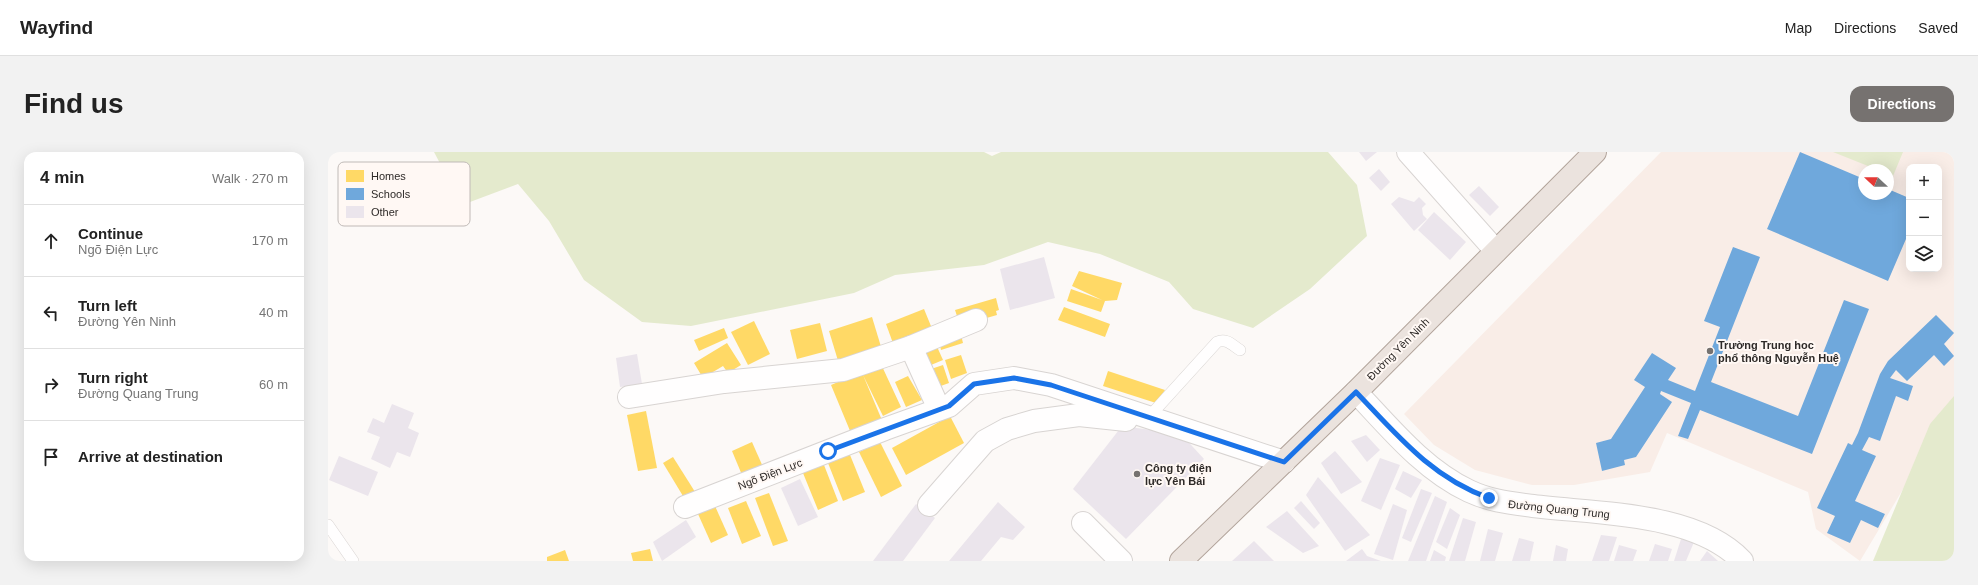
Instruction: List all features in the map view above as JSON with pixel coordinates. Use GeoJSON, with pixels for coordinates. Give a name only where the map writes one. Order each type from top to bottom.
{"type":"FeatureCollection","features":[{"type":"Feature","properties":{"kind":"main road","name":"Đường Yên Ninh"},"geometry":{"type":"LineString","coordinates":[[1181,561],[1356,392],[1595,152]]}},
{"type":"Feature","properties":{"kind":"street"},"geometry":{"type":"LineString","coordinates":[[1408,152],[1496,251]]}},
{"type":"Feature","properties":{"kind":"street"},"geometry":{"type":"LineString","coordinates":[[629,397],[724,382],[843,370],[911,347],[976,320]]}},
{"type":"Feature","properties":{"kind":"street"},"geometry":{"type":"LineString","coordinates":[[911,347],[939,410]]}},
{"type":"Feature","properties":{"kind":"street","name":"Ngõ Điện Lực"},"geometry":{"type":"LineString","coordinates":[[685,507],[885,428],[949,406],[974,384],[1014,378],[1051,385],[1284,462]]}},
{"type":"Feature","properties":{"kind":"street","name":"Đường Quang Trung"},"geometry":{"type":"LineString","coordinates":[[1356,392],[1430,466],[1468,491],[1500,502],[1672,523],[1708,535],[1742,561]]}},
{"type":"Feature","properties":{"kind":"street"},"geometry":{"type":"LineString","coordinates":[[929,505],[985,441],[1007,429],[1034,421],[1079,415],[1175,426]]}},
{"type":"Feature","properties":{"kind":"street"},"geometry":{"type":"LineString","coordinates":[[1083,524],[1121,561]]}},
{"type":"Feature","properties":{"kind":"lane"},"geometry":{"type":"LineString","coordinates":[[1148,418],[1217,342],[1224,340],[1240,350]]}},
{"type":"Feature","properties":{"kind":"lane"},"geometry":{"type":"LineString","coordinates":[[328,525],[353,561]]}},
{"type":"Feature","properties":{"kind":"shaded area","name":"Trường Trung học phổ thông Nguyễn Huệ"},"geometry":{"type":"Polygon","coordinates":[[[1661,152],[1954,152],[1954,404],[1860,561],[1816,529],[1808,492],[1667,433],[1650,472],[1574,485],[1532,485],[1475,470],[1434,445],[1404,414],[1661,152]]]}},
{"type":"Feature","properties":{"kind":"green space"},"geometry":{"type":"Polygon","coordinates":[[[434,152],[984,152],[992,156],[1001,152],[1328,152],[1357,185],[1367,236],[1310,289],[1253,328],[1193,309],[1169,282],[1100,254],[1048,242],[984,265],[895,275],[854,293],[691,326],[642,322],[584,280],[549,221],[518,184],[470,202],[470,162],[439,162],[434,152]]]}},
{"type":"Feature","properties":{"kind":"green space"},"geometry":{"type":"Polygon","coordinates":[[[1833,152],[1903,152],[1894,174],[1894,164],[1863,164],[1833,152]]]}},
{"type":"Feature","properties":{"kind":"green space"},"geometry":{"type":"Polygon","coordinates":[[[1954,396],[1954,561],[1873,561],[1930,424],[1954,396]]]}},
{"type":"Feature","properties":{"kind":"building: Homes"},"geometry":{"type":"Polygon","coordinates":[[[1079,271],[1122,283],[1117,300],[1105,301],[1101,312],[1067,301],[1071,289],[1102,300],[1072,286],[1079,271]]]}},
{"type":"Feature","properties":{"kind":"building: Homes"},"geometry":{"type":"Polygon","coordinates":[[[996,298],[999,310],[996,311],[997,315],[983,319],[958,319],[955,310],[996,298]]]}},
{"type":"Feature","properties":{"kind":"building: Homes"},"geometry":{"type":"Polygon","coordinates":[[[1064,307],[1110,324],[1105,337],[1058,320],[1064,307]]]}},
{"type":"Feature","properties":{"kind":"building: Homes"},"geometry":{"type":"Polygon","coordinates":[[[924,309],[933,331],[894,346],[886,324],[924,309]]]}},
{"type":"Feature","properties":{"kind":"building: Homes"},"geometry":{"type":"Polygon","coordinates":[[[872,317],[882,350],[839,364],[829,331],[872,317]]]}},
{"type":"Feature","properties":{"kind":"building: Homes"},"geometry":{"type":"Polygon","coordinates":[[[754,321],[770,354],[748,365],[731,332],[754,321]]]}},
{"type":"Feature","properties":{"kind":"building: Homes"},"geometry":{"type":"Polygon","coordinates":[[[820,323],[827,351],[797,359],[790,330],[820,323]]]}},
{"type":"Feature","properties":{"kind":"building: Homes"},"geometry":{"type":"Polygon","coordinates":[[[724,328],[728,338],[699,351],[694,340],[724,328]]]}},
{"type":"Feature","properties":{"kind":"building: Homes"},"geometry":{"type":"Polygon","coordinates":[[[960,331],[963,343],[941,350],[938,337],[960,331]]]}},
{"type":"Feature","properties":{"kind":"building: Homes"},"geometry":{"type":"Polygon","coordinates":[[[934,340],[943,360],[931,365],[923,345],[934,340]]]}},
{"type":"Feature","properties":{"kind":"building: Homes"},"geometry":{"type":"Polygon","coordinates":[[[727,343],[741,365],[728,373],[723,366],[703,378],[694,363],[727,343]]]}},
{"type":"Feature","properties":{"kind":"building: Homes"},"geometry":{"type":"Polygon","coordinates":[[[961,355],[967,373],[951,379],[945,360],[961,355]]]}},
{"type":"Feature","properties":{"kind":"building: Homes"},"geometry":{"type":"Polygon","coordinates":[[[880,362],[901,407],[883,416],[863,375],[884,425],[853,438],[831,385],[862,372],[880,362]]]}},
{"type":"Feature","properties":{"kind":"building: Homes"},"geometry":{"type":"Polygon","coordinates":[[[943,365],[949,383],[938,387],[931,369],[943,365]]]}},
{"type":"Feature","properties":{"kind":"building: Homes"},"geometry":{"type":"Polygon","coordinates":[[[1108,371],[1165,390],[1156,403],[1103,386],[1108,371]]]}},
{"type":"Feature","properties":{"kind":"building: Homes"},"geometry":{"type":"Polygon","coordinates":[[[908,376],[922,400],[906,407],[895,382],[908,376]]]}},
{"type":"Feature","properties":{"kind":"building: Homes"},"geometry":{"type":"Polygon","coordinates":[[[646,411],[657,468],[638,471],[627,415],[646,411]]]}},
{"type":"Feature","properties":{"kind":"building: Homes"},"geometry":{"type":"Polygon","coordinates":[[[950,416],[964,443],[906,475],[892,448],[950,416]]]}},
{"type":"Feature","properties":{"kind":"building: Homes"},"geometry":{"type":"Polygon","coordinates":[[[752,442],[763,467],[742,475],[732,451],[752,442]]]}},
{"type":"Feature","properties":{"kind":"building: Homes"},"geometry":{"type":"Polygon","coordinates":[[[880,442],[902,486],[881,497],[859,452],[880,442]]]}},
{"type":"Feature","properties":{"kind":"building: Homes"},"geometry":{"type":"Polygon","coordinates":[[[848,450],[865,492],[843,501],[826,458],[848,450]]]}},
{"type":"Feature","properties":{"kind":"building: Homes"},"geometry":{"type":"Polygon","coordinates":[[[673,457],[697,495],[686,501],[663,463],[673,457]]]}},
{"type":"Feature","properties":{"kind":"building: Homes"},"geometry":{"type":"Polygon","coordinates":[[[824,465],[838,501],[818,510],[803,473],[824,465]]]}},
{"type":"Feature","properties":{"kind":"building: Homes"},"geometry":{"type":"Polygon","coordinates":[[[769,493],[788,541],[773,546],[755,498],[769,493]]]}},
{"type":"Feature","properties":{"kind":"building: Homes"},"geometry":{"type":"Polygon","coordinates":[[[746,501],[761,536],[742,544],[728,508],[746,501]]]}},
{"type":"Feature","properties":{"kind":"building: Homes"},"geometry":{"type":"Polygon","coordinates":[[[715,506],[728,535],[711,543],[698,514],[715,506]]]}},
{"type":"Feature","properties":{"kind":"building: Homes"},"geometry":{"type":"Polygon","coordinates":[[[650,549],[653,561],[633,561],[631,553],[650,549]]]}},
{"type":"Feature","properties":{"kind":"building: Homes"},"geometry":{"type":"Polygon","coordinates":[[[565,550],[569,561],[547,561],[547,557],[565,550]]]}},
{"type":"Feature","properties":{"kind":"building: Schools"},"geometry":{"type":"Polygon","coordinates":[[[1800,152],[1858,176],[1858,200],[1894,200],[1894,192],[1906,197],[1906,239],[1888,281],[1767,229],[1800,152]]]}},
{"type":"Feature","properties":{"kind":"building: Schools"},"geometry":{"type":"Polygon","coordinates":[[[1733,247],[1760,257],[1711,382],[1798,416],[1844,300],[1869,309],[1812,454],[1700,410],[1688,439],[1678,436],[1691,403],[1661,391],[1660,394],[1672,402],[1636,457],[1624,460],[1625,465],[1602,471],[1596,443],[1611,439],[1645,387],[1634,380],[1652,353],[1676,368],[1668,380],[1695,391],[1720,327],[1704,321],[1733,247]]]}},
{"type":"Feature","properties":{"kind":"building: Schools"},"geometry":{"type":"Polygon","coordinates":[[[1936,315],[1954,333],[1944,344],[1954,356],[1944,366],[1934,355],[1907,381],[1896,370],[1890,378],[1913,386],[1908,401],[1896,396],[1880,441],[1869,437],[1862,450],[1876,456],[1855,501],[1885,514],[1878,528],[1861,520],[1850,543],[1827,533],[1835,516],[1817,508],[1848,443],[1852,445],[1858,433],[1880,374],[1888,361],[1936,315]]]}},
{"type":"Feature","properties":{"kind":"building: Other"},"geometry":{"type":"Polygon","coordinates":[[[1359,152],[1377,152],[1366,161],[1359,152]]]}},
{"type":"Feature","properties":{"kind":"building: Other"},"geometry":{"type":"Polygon","coordinates":[[[1379,169],[1390,182],[1381,191],[1369,178],[1379,169]]]}},
{"type":"Feature","properties":{"kind":"building: Other"},"geometry":{"type":"Polygon","coordinates":[[[1479,186],[1499,207],[1490,216],[1469,195],[1479,186]]]}},
{"type":"Feature","properties":{"kind":"building: Other"},"geometry":{"type":"Polygon","coordinates":[[[1399,197],[1414,202],[1419,197],[1426,204],[1422,208],[1423,215],[1427,219],[1414,231],[1391,204],[1399,197]]]}},
{"type":"Feature","properties":{"kind":"building: Other"},"geometry":{"type":"Polygon","coordinates":[[[1434,212],[1466,242],[1450,260],[1418,230],[1434,212]]]}},
{"type":"Feature","properties":{"kind":"building: Other"},"geometry":{"type":"Polygon","coordinates":[[[1044,257],[1055,298],[1010,310],[1000,269],[1044,257]]]}},
{"type":"Feature","properties":{"kind":"building: Other"},"geometry":{"type":"Polygon","coordinates":[[[637,354],[642,384],[620,387],[616,358],[637,354]]]}},
{"type":"Feature","properties":{"kind":"building: Other"},"geometry":{"type":"Polygon","coordinates":[[[392,404],[414,413],[408,428],[419,433],[410,457],[397,452],[390,468],[371,459],[380,437],[367,432],[373,418],[384,423],[392,404]]]}},
{"type":"Feature","properties":{"kind":"building: Other","name":"Công ty điện lực Yên Bái"},"geometry":{"type":"Polygon","coordinates":[[[1122,426],[1181,434],[1204,459],[1126,539],[1073,489],[1122,426]]]}},
{"type":"Feature","properties":{"kind":"building: Other"},"geometry":{"type":"Polygon","coordinates":[[[1366,435],[1380,450],[1367,462],[1351,441],[1366,435]]]}},
{"type":"Feature","properties":{"kind":"building: Other"},"geometry":{"type":"Polygon","coordinates":[[[1335,451],[1362,482],[1341,494],[1321,463],[1335,451]]]}},
{"type":"Feature","properties":{"kind":"building: Other"},"geometry":{"type":"Polygon","coordinates":[[[339,456],[378,472],[368,496],[329,480],[339,456]]]}},
{"type":"Feature","properties":{"kind":"building: Other"},"geometry":{"type":"Polygon","coordinates":[[[1380,458],[1400,465],[1381,510],[1361,501],[1380,458]]]}},
{"type":"Feature","properties":{"kind":"building: Other"},"geometry":{"type":"Polygon","coordinates":[[[1403,471],[1422,480],[1411,498],[1395,489],[1403,471]]]}},
{"type":"Feature","properties":{"kind":"building: Other"},"geometry":{"type":"Polygon","coordinates":[[[1318,477],[1370,535],[1345,551],[1306,495],[1318,477]]]}},
{"type":"Feature","properties":{"kind":"building: Other"},"geometry":{"type":"Polygon","coordinates":[[[800,479],[818,517],[798,526],[781,488],[800,479]]]}},
{"type":"Feature","properties":{"kind":"building: Other"},"geometry":{"type":"Polygon","coordinates":[[[1421,489],[1432,493],[1411,542],[1402,538],[1421,489]]]}},
{"type":"Feature","properties":{"kind":"building: Other"},"geometry":{"type":"Polygon","coordinates":[[[1435,496],[1447,502],[1426,561],[1408,561],[1435,496]]]}},
{"type":"Feature","properties":{"kind":"building: Other"},"geometry":{"type":"Polygon","coordinates":[[[1301,501],[1320,523],[1314,529],[1294,508],[1301,501]]]}},
{"type":"Feature","properties":{"kind":"building: Other"},"geometry":{"type":"Polygon","coordinates":[[[998,502],[1025,527],[1013,540],[1001,537],[981,561],[949,561],[998,502]]]}},
{"type":"Feature","properties":{"kind":"building: Other"},"geometry":{"type":"Polygon","coordinates":[[[916,504],[935,518],[903,561],[873,561],[916,504]]]}},
{"type":"Feature","properties":{"kind":"building: Other"},"geometry":{"type":"Polygon","coordinates":[[[1393,504],[1407,510],[1393,560],[1374,554],[1393,504]]]}},
{"type":"Feature","properties":{"kind":"building: Other"},"geometry":{"type":"Polygon","coordinates":[[[1450,508],[1460,515],[1447,549],[1436,542],[1450,508]]]}},
{"type":"Feature","properties":{"kind":"building: Other"},"geometry":{"type":"Polygon","coordinates":[[[1287,511],[1319,546],[1303,553],[1266,527],[1287,511]]]}},
{"type":"Feature","properties":{"kind":"building: Other"},"geometry":{"type":"Polygon","coordinates":[[[1463,518],[1476,522],[1465,561],[1449,561],[1463,518]]]}},
{"type":"Feature","properties":{"kind":"building: Other"},"geometry":{"type":"Polygon","coordinates":[[[686,520],[696,537],[662,561],[653,542],[686,520]]]}},
{"type":"Feature","properties":{"kind":"building: Other"},"geometry":{"type":"Polygon","coordinates":[[[1488,529],[1503,533],[1495,561],[1480,561],[1488,529]]]}},
{"type":"Feature","properties":{"kind":"building: Other"},"geometry":{"type":"Polygon","coordinates":[[[1601,535],[1617,537],[1609,561],[1592,561],[1601,535]]]}},
{"type":"Feature","properties":{"kind":"building: Other"},"geometry":{"type":"Polygon","coordinates":[[[1519,538],[1534,542],[1530,561],[1512,561],[1519,538]]]}},
{"type":"Feature","properties":{"kind":"building: Other"},"geometry":{"type":"Polygon","coordinates":[[[1681,539],[1694,542],[1686,561],[1674,561],[1681,539]]]}},
{"type":"Feature","properties":{"kind":"building: Other"},"geometry":{"type":"Polygon","coordinates":[[[1254,541],[1274,561],[1232,561],[1254,541]]]}},
{"type":"Feature","properties":{"kind":"building: Other"},"geometry":{"type":"Polygon","coordinates":[[[1655,544],[1672,549],[1668,561],[1649,561],[1655,544]]]}},
{"type":"Feature","properties":{"kind":"building: Other"},"geometry":{"type":"Polygon","coordinates":[[[1556,545],[1568,549],[1566,561],[1553,561],[1556,545]]]}},
{"type":"Feature","properties":{"kind":"building: Other"},"geometry":{"type":"Polygon","coordinates":[[[1619,545],[1637,550],[1633,561],[1614,561],[1619,545]]]}},
{"type":"Feature","properties":{"kind":"building: Other"},"geometry":{"type":"Polygon","coordinates":[[[1362,549],[1367,556],[1381,561],[1346,561],[1362,549]]]}},
{"type":"Feature","properties":{"kind":"building: Other"},"geometry":{"type":"Polygon","coordinates":[[[1434,550],[1446,557],[1445,561],[1430,561],[1434,550]]]}},
{"type":"Feature","properties":{"kind":"building: Other"},"geometry":{"type":"Polygon","coordinates":[[[1707,551],[1718,561],[1700,561],[1707,551]]]}},
{"type":"Feature","properties":{"kind":"place","name":"Trường Trung học phổ thông Nguyễn Huệ"},"geometry":{"type":"Point","coordinates":[1710,351]}},
{"type":"Feature","properties":{"kind":"place","name":"Công ty điện lực Yên Bái"},"geometry":{"type":"Point","coordinates":[1137,474]}},
{"type":"Feature","properties":{"kind":"route"},"geometry":{"type":"LineString","coordinates":[[828,451],[885,428],[949,406],[974,384],[1014,378],[1051,385],[1284,462],[1356,392],[1387,425],[1430,466],[1468,491],[1489,498]]}}]}
